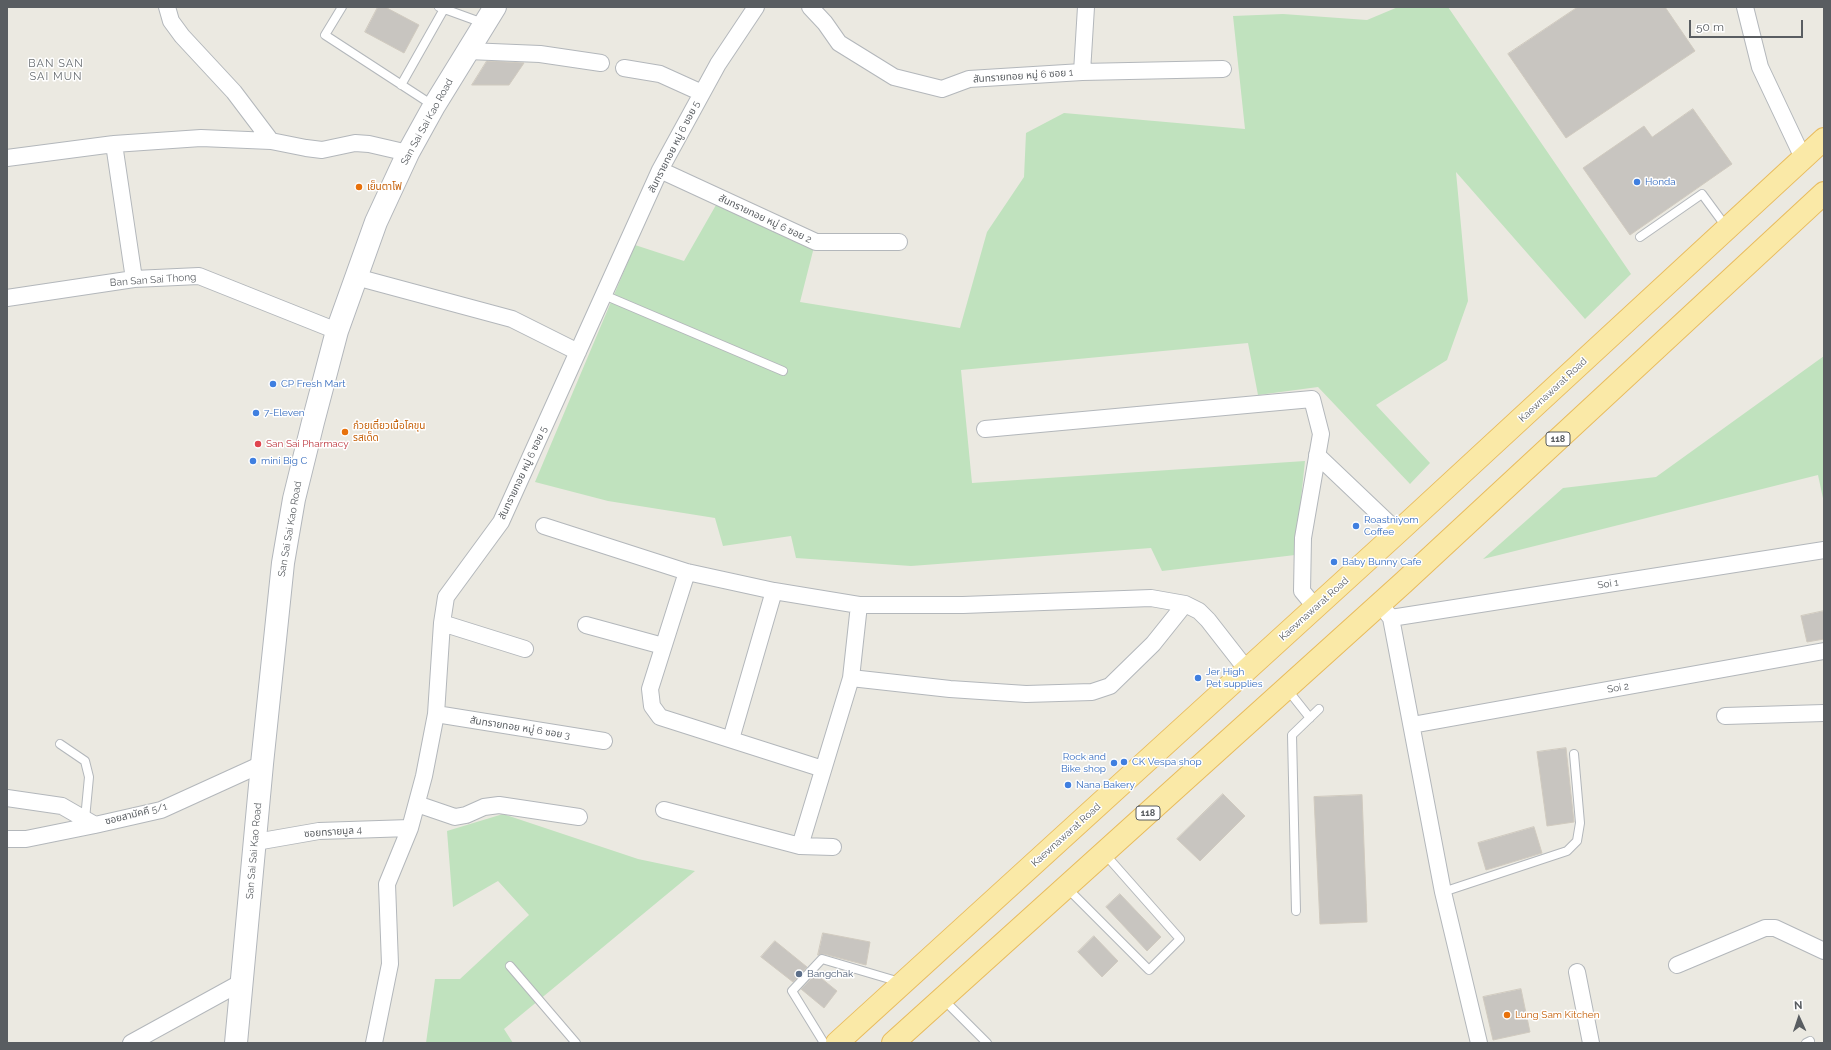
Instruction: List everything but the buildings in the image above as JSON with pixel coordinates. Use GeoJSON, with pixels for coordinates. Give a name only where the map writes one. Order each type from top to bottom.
{"type":"FeatureCollection","features":[{"type":"Feature","properties":{"kind":"main road","name":"San Sai Sai Kao Road"},"geometry":{"type":"LineString","coordinates":[[236,1043],[256,842],[262,764],[283,563],[292,513],[337,330],[376,222],[408,153],[434,106],[490,15]]}},
{"type":"Feature","properties":{"kind":"main road","name":"Kaewnawarat Road"},"geometry":{"type":"LineString","coordinates":[[837,1043],[1316,608],[1824,139]]}},
{"type":"Feature","properties":{"kind":"main road","name":"118"},"geometry":{"type":"LineString","coordinates":[[893,1043],[1286,688],[1385,611],[1824,193]]}},
{"type":"Feature","properties":{"kind":"street"},"geometry":{"type":"LineString","coordinates":[[167,7],[171,21],[182,36],[234,92],[271,141]]}},
{"type":"Feature","properties":{"kind":"street","name":"สันทรายทอย หมู่ 6 ซอย 5"},"geometry":{"type":"LineString","coordinates":[[374,1043],[390,964],[387,884],[410,828],[424,776],[436,714],[442,623],[446,597],[501,522],[660,170],[718,64],[756,7]]}},
{"type":"Feature","properties":{"kind":"street","name":"สันทรายทอย หมู่ 6 ซอย 1"},"geometry":{"type":"LineString","coordinates":[[810,7],[825,23],[839,43],[894,76],[942,89],[969,79],[1082,72],[1086,7]]}},
{"type":"Feature","properties":{"kind":"street"},"geometry":{"type":"LineString","coordinates":[[1745,7],[1760,67],[1803,158]]}},
{"type":"Feature","properties":{"kind":"street"},"geometry":{"type":"LineString","coordinates":[[468,51],[540,54],[601,63]]}},
{"type":"Feature","properties":{"kind":"street"},"geometry":{"type":"LineString","coordinates":[[624,68],[660,74],[702,93]]}},
{"type":"Feature","properties":{"kind":"street"},"geometry":{"type":"LineString","coordinates":[[1082,72],[1223,69]]}},
{"type":"Feature","properties":{"kind":"street"},"geometry":{"type":"LineString","coordinates":[[7,158],[114,144],[201,138],[271,141],[322,150],[355,143],[369,144],[408,153]]}},
{"type":"Feature","properties":{"kind":"street"},"geometry":{"type":"LineString","coordinates":[[114,144],[134,279]]}},
{"type":"Feature","properties":{"kind":"street","name":"สันทรายทอย หมู่ 6 ซอย 2"},"geometry":{"type":"LineString","coordinates":[[660,170],[816,242],[899,242]]}},
{"type":"Feature","properties":{"kind":"street","name":"Ban San Sai Thong"},"geometry":{"type":"LineString","coordinates":[[7,298],[134,279],[198,276],[337,330]]}},
{"type":"Feature","properties":{"kind":"street"},"geometry":{"type":"LineString","coordinates":[[356,277],[512,319],[578,352]]}},
{"type":"Feature","properties":{"kind":"street"},"geometry":{"type":"LineString","coordinates":[[985,429],[1312,399],[1321,434],[1302,538],[1302,591],[1316,608]]}},
{"type":"Feature","properties":{"kind":"street"},"geometry":{"type":"LineString","coordinates":[[1317,455],[1398,532]]}},
{"type":"Feature","properties":{"kind":"street"},"geometry":{"type":"LineString","coordinates":[[544,526],[687,572],[774,591],[859,605],[963,605],[1151,598],[1185,604],[1199,611],[1208,620],[1247,670]]}},
{"type":"Feature","properties":{"kind":"street","name":"Soi 1"},"geometry":{"type":"LineString","coordinates":[[1385,611],[1824,550]]}},
{"type":"Feature","properties":{"kind":"street"},"geometry":{"type":"LineString","coordinates":[[687,572],[650,689],[652,706],[660,717],[823,769]]}},
{"type":"Feature","properties":{"kind":"street"},"geometry":{"type":"LineString","coordinates":[[731,739],[774,591]]}},
{"type":"Feature","properties":{"kind":"street"},"geometry":{"type":"LineString","coordinates":[[851,678],[950,689],[1026,694],[1092,692],[1110,686],[1152,644],[1185,604]]}},
{"type":"Feature","properties":{"kind":"street"},"geometry":{"type":"LineString","coordinates":[[800,846],[851,678],[859,605]]}},
{"type":"Feature","properties":{"kind":"street"},"geometry":{"type":"LineString","coordinates":[[1385,611],[1412,725],[1443,892],[1479,1043]]}},
{"type":"Feature","properties":{"kind":"street"},"geometry":{"type":"LineString","coordinates":[[442,623],[526,649]]}},
{"type":"Feature","properties":{"kind":"street"},"geometry":{"type":"LineString","coordinates":[[586,625],[663,646]]}},
{"type":"Feature","properties":{"kind":"street","name":"Soi 2"},"geometry":{"type":"LineString","coordinates":[[1412,725],[1824,651]]}},
{"type":"Feature","properties":{"kind":"street"},"geometry":{"type":"LineString","coordinates":[[1725,716],[1824,713]]}},
{"type":"Feature","properties":{"kind":"street","name":"สันทรายทอย หมู่ 6 ซอย 3"},"geometry":{"type":"LineString","coordinates":[[436,714],[604,741]]}},
{"type":"Feature","properties":{"kind":"street","name":"ซอยสามัคคี 5/1"},"geometry":{"type":"LineString","coordinates":[[7,839],[26,839],[90,822],[162,810],[262,764]]}},
{"type":"Feature","properties":{"kind":"street"},"geometry":{"type":"LineString","coordinates":[[7,798],[62,806],[90,822]]}},
{"type":"Feature","properties":{"kind":"street"},"geometry":{"type":"LineString","coordinates":[[416,804],[455,817],[466,816],[484,807],[499,805],[579,817]]}},
{"type":"Feature","properties":{"kind":"street"},"geometry":{"type":"LineString","coordinates":[[664,810],[800,846],[833,847]]}},
{"type":"Feature","properties":{"kind":"street","name":"ซอยทรายมูล 4"},"geometry":{"type":"LineString","coordinates":[[256,842],[319,831],[410,828]]}},
{"type":"Feature","properties":{"kind":"street"},"geometry":{"type":"LineString","coordinates":[[1677,965],[1766,928],[1775,928],[1824,951]]}},
{"type":"Feature","properties":{"kind":"street"},"geometry":{"type":"LineString","coordinates":[[1577,972],[1591,1043]]}},
{"type":"Feature","properties":{"kind":"street"},"geometry":{"type":"LineString","coordinates":[[131,1043],[242,982]]}},
{"type":"Feature","properties":{"kind":"lane"},"geometry":{"type":"LineString","coordinates":[[342,7],[325,35],[434,106]]}},
{"type":"Feature","properties":{"kind":"lane"},"geometry":{"type":"LineString","coordinates":[[401,85],[441,8],[490,15]]}},
{"type":"Feature","properties":{"kind":"lane"},"geometry":{"type":"LineString","coordinates":[[1640,237],[1702,194],[1727,228]]}},
{"type":"Feature","properties":{"kind":"lane"},"geometry":{"type":"LineString","coordinates":[[604,295],[783,371]]}},
{"type":"Feature","properties":{"kind":"lane"},"geometry":{"type":"LineString","coordinates":[[1286,688],[1310,718]]}},
{"type":"Feature","properties":{"kind":"lane"},"geometry":{"type":"LineString","coordinates":[[1296,911],[1292,735],[1319,710]]}},
{"type":"Feature","properties":{"kind":"lane"},"geometry":{"type":"LineString","coordinates":[[60,744],[85,761],[89,776],[90,822]]}},
{"type":"Feature","properties":{"kind":"lane"},"geometry":{"type":"LineString","coordinates":[[1443,892],[1555,856],[1567,851],[1577,841],[1580,823],[1574,754]]}},
{"type":"Feature","properties":{"kind":"lane"},"geometry":{"type":"LineString","coordinates":[[1066,887],[1149,970],[1180,939],[1104,853]]}},
{"type":"Feature","properties":{"kind":"lane"},"geometry":{"type":"LineString","coordinates":[[824,1043],[792,991],[822,959],[903,983]]}},
{"type":"Feature","properties":{"kind":"lane"},"geometry":{"type":"LineString","coordinates":[[510,966],[576,1043]]}},
{"type":"Feature","properties":{"kind":"lane"},"geometry":{"type":"LineString","coordinates":[[942,999],[987,1043]]}},
{"type":"Feature","properties":{"kind":"green space"},"geometry":{"type":"Polygon","coordinates":[[[1398,7],[1448,7],[1631,274],[1585,319],[1456,172],[1468,301],[1447,360],[1376,405],[1430,463],[1410,484],[1318,387],[1258,395],[1248,343],[961,370],[972,483],[1305,461],[1295,555],[1162,571],[1151,548],[911,566],[796,558],[791,536],[723,546],[715,518],[608,501],[535,482],[635,245],[684,261],[716,205],[814,247],[800,302],[960,328],[987,232],[1024,177],[1026,133],[1064,113],[1245,129],[1233,16],[1283,14],[1367,20],[1398,7]]]}},
{"type":"Feature","properties":{"kind":"green space"},"geometry":{"type":"Polygon","coordinates":[[[1824,356],[1824,503],[1818,475],[1483,559],[1563,488],[1656,477],[1824,356]]]}},
{"type":"Feature","properties":{"kind":"green space"},"geometry":{"type":"Polygon","coordinates":[[[503,814],[638,859],[695,871],[504,1029],[513,1043],[426,1043],[435,979],[460,979],[529,915],[498,881],[453,907],[447,831],[503,814]]]}},
{"type":"Feature","properties":{"kind":"place","name":"Honda"},"geometry":{"type":"Point","coordinates":[1637,182]}},
{"type":"Feature","properties":{"kind":"place","name":"เย็นตาโฟ"},"geometry":{"type":"Point","coordinates":[359,187]}},
{"type":"Feature","properties":{"kind":"place","name":"CP Fresh Mart"},"geometry":{"type":"Point","coordinates":[273,384]}},
{"type":"Feature","properties":{"kind":"place","name":"7-Eleven"},"geometry":{"type":"Point","coordinates":[256,413]}},
{"type":"Feature","properties":{"kind":"place","name":"ก๋วยเตี๋ยวเนื้อโคขุน รสเด็ด"},"geometry":{"type":"Point","coordinates":[345,432]}},
{"type":"Feature","properties":{"kind":"place","name":"San Sai Pharmacy"},"geometry":{"type":"Point","coordinates":[258,444]}},
{"type":"Feature","properties":{"kind":"place","name":"mini Big C"},"geometry":{"type":"Point","coordinates":[253,461]}},
{"type":"Feature","properties":{"kind":"place","name":"Roastniyom Coffee"},"geometry":{"type":"Point","coordinates":[1356,526]}},
{"type":"Feature","properties":{"kind":"place","name":"Baby Bunny Cafe"},"geometry":{"type":"Point","coordinates":[1334,562]}},
{"type":"Feature","properties":{"kind":"place","name":"Jer High Pet supplies"},"geometry":{"type":"Point","coordinates":[1198,678]}},
{"type":"Feature","properties":{"kind":"place","name":"CK Vespa shop"},"geometry":{"type":"Point","coordinates":[1124,762]}},
{"type":"Feature","properties":{"kind":"place","name":"Rock and Bike shop"},"geometry":{"type":"Point","coordinates":[1114,763]}},
{"type":"Feature","properties":{"kind":"place","name":"Nana Bakery"},"geometry":{"type":"Point","coordinates":[1068,785]}},
{"type":"Feature","properties":{"kind":"place","name":"Bangchak"},"geometry":{"type":"Point","coordinates":[799,974]}},
{"type":"Feature","properties":{"kind":"place","name":"Lung Sam Kitchen"},"geometry":{"type":"Point","coordinates":[1507,1015]}},
{"type":"Feature","properties":{"kind":"district","name":"BAN SAN SAI MUN"},"geometry":{"type":"Point","coordinates":[56,70]}}]}
